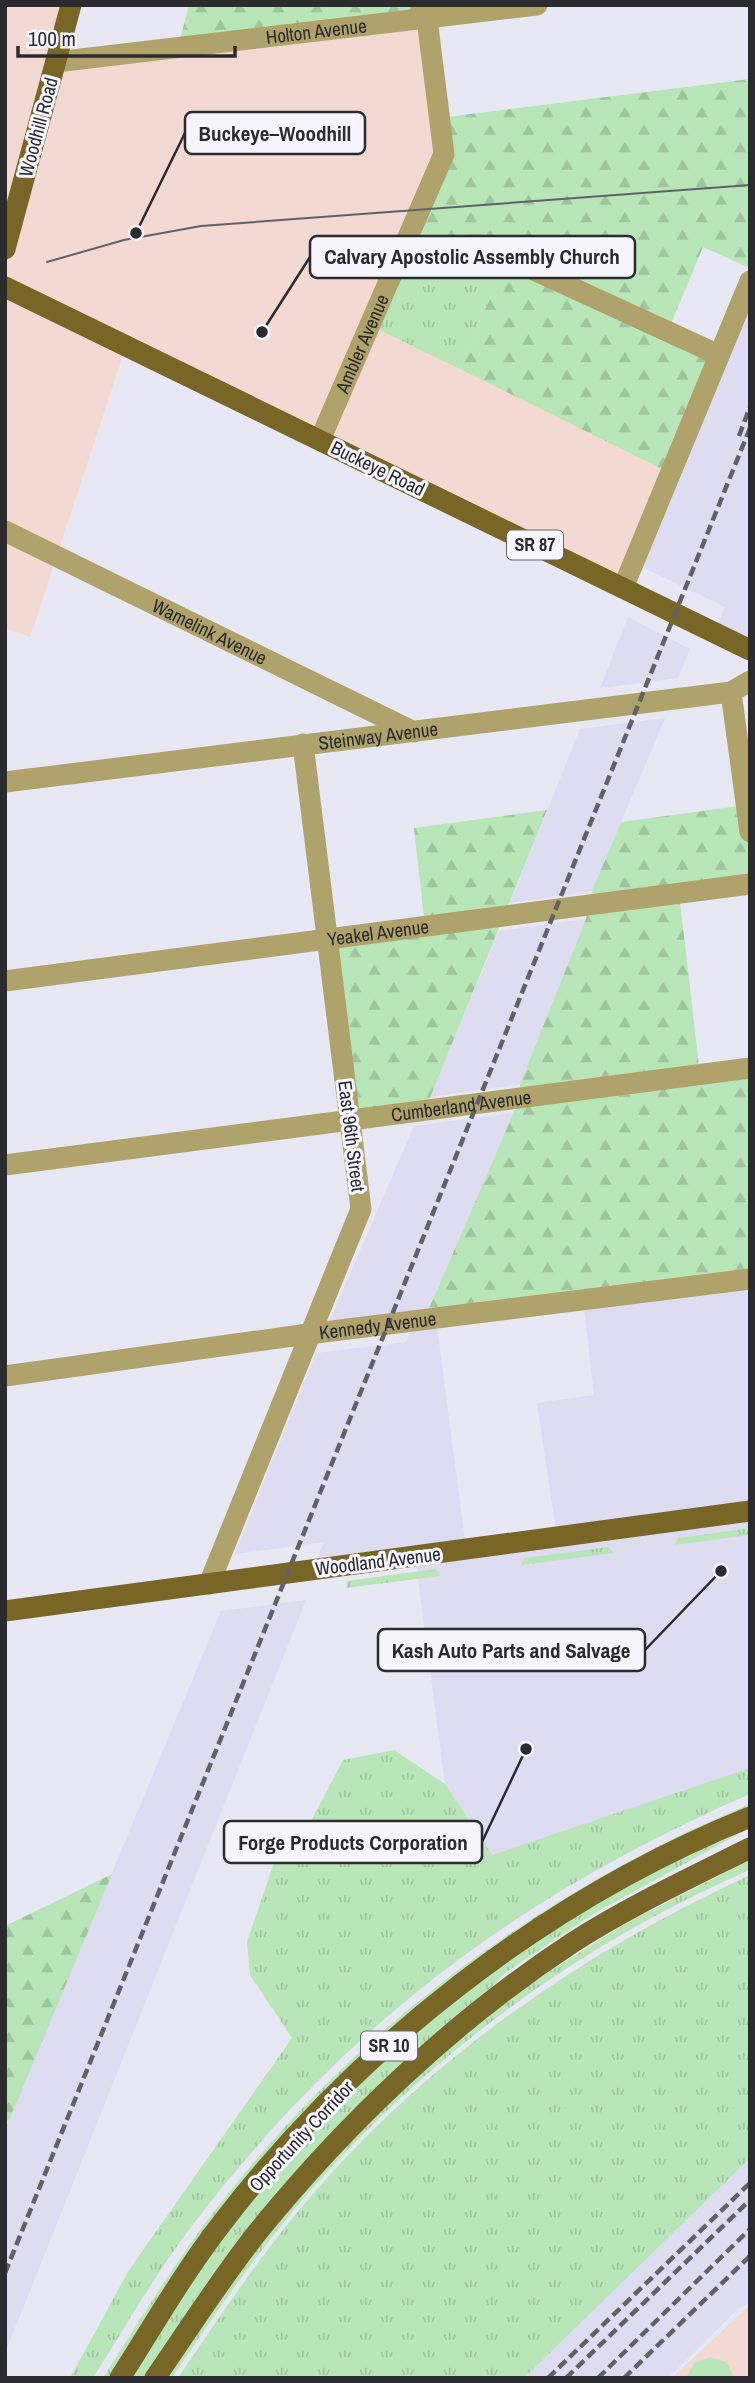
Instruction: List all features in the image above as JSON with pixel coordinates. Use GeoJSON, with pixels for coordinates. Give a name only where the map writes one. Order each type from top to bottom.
{"type":"FeatureCollection","features":[{"type":"Feature","properties":{"kind":"main road","name":"Woodhill Road"},"geometry":{"type":"LineString","coordinates":[[5,249],[71,5]]}},
{"type":"Feature","properties":{"kind":"main road","name":"Buckeye Road"},"geometry":{"type":"LineString","coordinates":[[5,287],[750,650]]}},
{"type":"Feature","properties":{"kind":"main road","name":"Woodland Avenue"},"geometry":{"type":"LineString","coordinates":[[5,1611],[750,1511]]}},
{"type":"Feature","properties":{"kind":"main road","name":"Opportunity Corridor"},"geometry":{"type":"LineString","coordinates":[[120,2378],[222,2223],[316,2117],[400,2035],[520,1942],[578,1905],[669,1854],[750,1818]]}},
{"type":"Feature","properties":{"kind":"main road","name":"Opportunity Corridor"},"geometry":{"type":"LineString","coordinates":[[155,2378],[254,2236],[357,2122],[420,2063],[514,1984],[572,1943],[641,1903],[750,1848]]}},
{"type":"Feature","properties":{"kind":"street","name":"Holton Avenue"},"geometry":{"type":"LineString","coordinates":[[56,62],[423,12],[537,5]]}},
{"type":"Feature","properties":{"kind":"street","name":"Ambler Avenue"},"geometry":{"type":"LineString","coordinates":[[320,440],[444,154],[423,12]]}},
{"type":"Feature","properties":{"kind":"street"},"geometry":{"type":"LineString","coordinates":[[402,247],[480,245],[719,355]]}},
{"type":"Feature","properties":{"kind":"street"},"geometry":{"type":"LineString","coordinates":[[623,588],[750,281]]}},
{"type":"Feature","properties":{"kind":"street","name":"Wamelink Avenue"},"geometry":{"type":"LineString","coordinates":[[5,531],[414,732]]}},
{"type":"Feature","properties":{"kind":"street","name":"Steinway Avenue"},"geometry":{"type":"LineString","coordinates":[[5,782],[731,692],[750,681]]}},
{"type":"Feature","properties":{"kind":"street"},"geometry":{"type":"LineString","coordinates":[[731,692],[750,832]]}},
{"type":"Feature","properties":{"kind":"street","name":"East 96th Street"},"geometry":{"type":"LineString","coordinates":[[209,1584],[360,1209],[303,744]]}},
{"type":"Feature","properties":{"kind":"street","name":"Yeakel Avenue"},"geometry":{"type":"LineString","coordinates":[[5,981],[750,884]]}},
{"type":"Feature","properties":{"kind":"street","name":"Cumberland Avenue"},"geometry":{"type":"LineString","coordinates":[[5,1165],[750,1068]]}},
{"type":"Feature","properties":{"kind":"street","name":"Kennedy Avenue"},"geometry":{"type":"LineString","coordinates":[[5,1376],[308,1334],[750,1279]]}},
{"type":"Feature","properties":{"kind":"shaded area"},"geometry":{"type":"Polygon","coordinates":[[[5,5],[71,5],[56,61],[427,19],[444,154],[670,473],[623,588],[126,346],[30,637],[5,628],[5,5]]]}},
{"type":"Feature","properties":{"kind":"shaded area"},"geometry":{"type":"Polygon","coordinates":[[[750,305],[750,650],[714,633],[725,607],[640,566],[750,305]]]}},
{"type":"Feature","properties":{"kind":"shaded area"},"geometry":{"type":"Polygon","coordinates":[[[628,617],[690,649],[678,678],[600,688],[628,617]]]}},
{"type":"Feature","properties":{"kind":"shaded area"},"geometry":{"type":"Polygon","coordinates":[[[665,718],[592,891],[510,903],[580,729],[665,718]]]}},
{"type":"Feature","properties":{"kind":"shaded area"},"geometry":{"type":"Polygon","coordinates":[[[586,919],[520,1084],[430,1097],[499,931],[586,919]]]}},
{"type":"Feature","properties":{"kind":"shaded area"},"geometry":{"type":"Polygon","coordinates":[[[514,1113],[424,1319],[436,1318],[466,1549],[557,1537],[537,1403],[594,1395],[583,1300],[750,1279],[750,1768],[491,1856],[445,1784],[415,1556],[313,1569],[324,1542],[235,1554],[316,1353],[406,1342],[415,1320],[330,1320],[414,1126],[514,1113]]]}},
{"type":"Feature","properties":{"kind":"shaded area"},"geometry":{"type":"Polygon","coordinates":[[[306,1600],[5,2352],[5,2130],[221,1611],[306,1600]]]}},
{"type":"Feature","properties":{"kind":"shaded area"},"geometry":{"type":"Polygon","coordinates":[[[750,2158],[750,2303],[739,2308],[668,2378],[524,2378],[750,2158]]]}},
{"type":"Feature","properties":{"kind":"shaded area"},"geometry":{"type":"Polygon","coordinates":[[[750,2305],[750,2378],[672,2378],[750,2305]]]}},
{"type":"Feature","properties":{"kind":"green space"},"geometry":{"type":"Polygon","coordinates":[[[189,5],[537,5],[178,47],[189,5]]]}},
{"type":"Feature","properties":{"kind":"green space"},"geometry":{"type":"Polygon","coordinates":[[[750,79],[750,268],[703,247],[668,331],[719,355],[670,473],[460,369],[507,258],[402,247],[444,154],[439,118],[750,79]]]}},
{"type":"Feature","properties":{"kind":"green space"},"geometry":{"type":"Polygon","coordinates":[[[402,247],[507,258],[460,369],[369,325],[402,247]]]}},
{"type":"Feature","properties":{"kind":"green space"},"geometry":{"type":"Polygon","coordinates":[[[746,805],[750,884],[679,893],[700,1074],[750,1068],[750,1279],[424,1320],[520,1098],[520,1084],[586,919],[592,891],[621,822],[746,805]]]}},
{"type":"Feature","properties":{"kind":"green space"},"geometry":{"type":"Polygon","coordinates":[[[547,810],[425,1110],[350,1120],[328,938],[425,926],[414,828],[547,810]]]}},
{"type":"Feature","properties":{"kind":"green space"},"geometry":{"type":"Polygon","coordinates":[[[750,1528],[750,1535],[674,1545],[678,1538],[750,1528]]]}},
{"type":"Feature","properties":{"kind":"green space"},"geometry":{"type":"Polygon","coordinates":[[[609,1547],[614,1553],[521,1565],[524,1558],[609,1547]]]}},
{"type":"Feature","properties":{"kind":"green space"},"geometry":{"type":"Polygon","coordinates":[[[436,1569],[440,1576],[346,1588],[347,1581],[436,1569]]]}},
{"type":"Feature","properties":{"kind":"green space"},"geometry":{"type":"Polygon","coordinates":[[[394,1750],[445,1784],[492,1855],[750,1768],[750,1794],[666,1833],[586,1876],[511,1923],[439,1974],[372,2030],[308,2091],[247,2158],[188,2231],[93,2378],[70,2378],[129,2270],[292,2038],[250,1975],[247,1942],[277,1854],[290,1861],[343,1760],[394,1750]]]}},
{"type":"Feature","properties":{"kind":"green space"},"geometry":{"type":"Polygon","coordinates":[[[750,1804],[750,1809],[706,1828],[374,2047],[125,2351],[109,2378],[103,2378],[169,2274],[212,2214],[266,2147],[325,2085],[388,2027],[454,1973],[524,1924],[596,1879],[672,1839],[750,1804]]]}},
{"type":"Feature","properties":{"kind":"green space"},"geometry":{"type":"Polygon","coordinates":[[[746,1830],[595,1913],[505,1973],[196,2302],[144,2378],[129,2378],[187,2285],[225,2232],[316,2128],[417,2032],[526,1948],[585,1910],[657,1869],[746,1830]]]}},
{"type":"Feature","properties":{"kind":"green space"},"geometry":{"type":"Polygon","coordinates":[[[750,1860],[750,1870],[682,1902],[616,1938],[552,1978],[491,2022],[433,2069],[378,2120],[326,2174],[249,2267],[172,2378],[164,2378],[231,2281],[337,2150],[460,2037],[537,1979],[630,1921],[750,1860]]]}},
{"type":"Feature","properties":{"kind":"green space"},"geometry":{"type":"Polygon","coordinates":[[[112,1874],[9,2121],[5,2120],[5,1926],[112,1874]]]}},
{"type":"Feature","properties":{"kind":"green space"},"geometry":{"type":"Polygon","coordinates":[[[750,1875],[750,2158],[524,2378],[178,2378],[276,2239],[325,2181],[377,2126],[432,2075],[491,2028],[552,1985],[682,1908],[750,1875]]]}},
{"type":"Feature","properties":{"kind":"green space"},"geometry":{"type":"Polygon","coordinates":[[[710,2357],[726,2362],[735,2378],[686,2378],[694,2363],[710,2357]]]}},
{"type":"Feature","properties":{"kind":"tram line"},"geometry":{"type":"LineString","coordinates":[[47,262],[124,240],[201,226],[750,185]]}},
{"type":"Feature","properties":{"kind":"railway"},"geometry":{"type":"LineString","coordinates":[[739,436],[750,407]]}},
{"type":"Feature","properties":{"kind":"railway"},"geometry":{"type":"LineString","coordinates":[[5,2273],[750,428]]}},
{"type":"Feature","properties":{"kind":"railway"},"geometry":{"type":"LineString","coordinates":[[548,2378],[750,2183]]}},
{"type":"Feature","properties":{"kind":"railway"},"geometry":{"type":"LineString","coordinates":[[566,2378],[750,2200]]}},
{"type":"Feature","properties":{"kind":"railway"},"geometry":{"type":"LineString","coordinates":[[598,2378],[750,2229]]}},
{"type":"Feature","properties":{"kind":"railway"},"geometry":{"type":"LineString","coordinates":[[624,2378],[750,2256]]}},
{"type":"Feature","properties":{"kind":"place","name":"Buckeye–Woodhill"},"geometry":{"type":"Point","coordinates":[136,233]}},
{"type":"Feature","properties":{"kind":"place","name":"Calvary Apostolic Assembly Church"},"geometry":{"type":"Point","coordinates":[262,332]}},
{"type":"Feature","properties":{"kind":"place","name":"Kash Auto Parts and Salvage"},"geometry":{"type":"Point","coordinates":[721,1571]}},
{"type":"Feature","properties":{"kind":"place","name":"Forge Products Corporation"},"geometry":{"type":"Point","coordinates":[526,1749]}}]}
